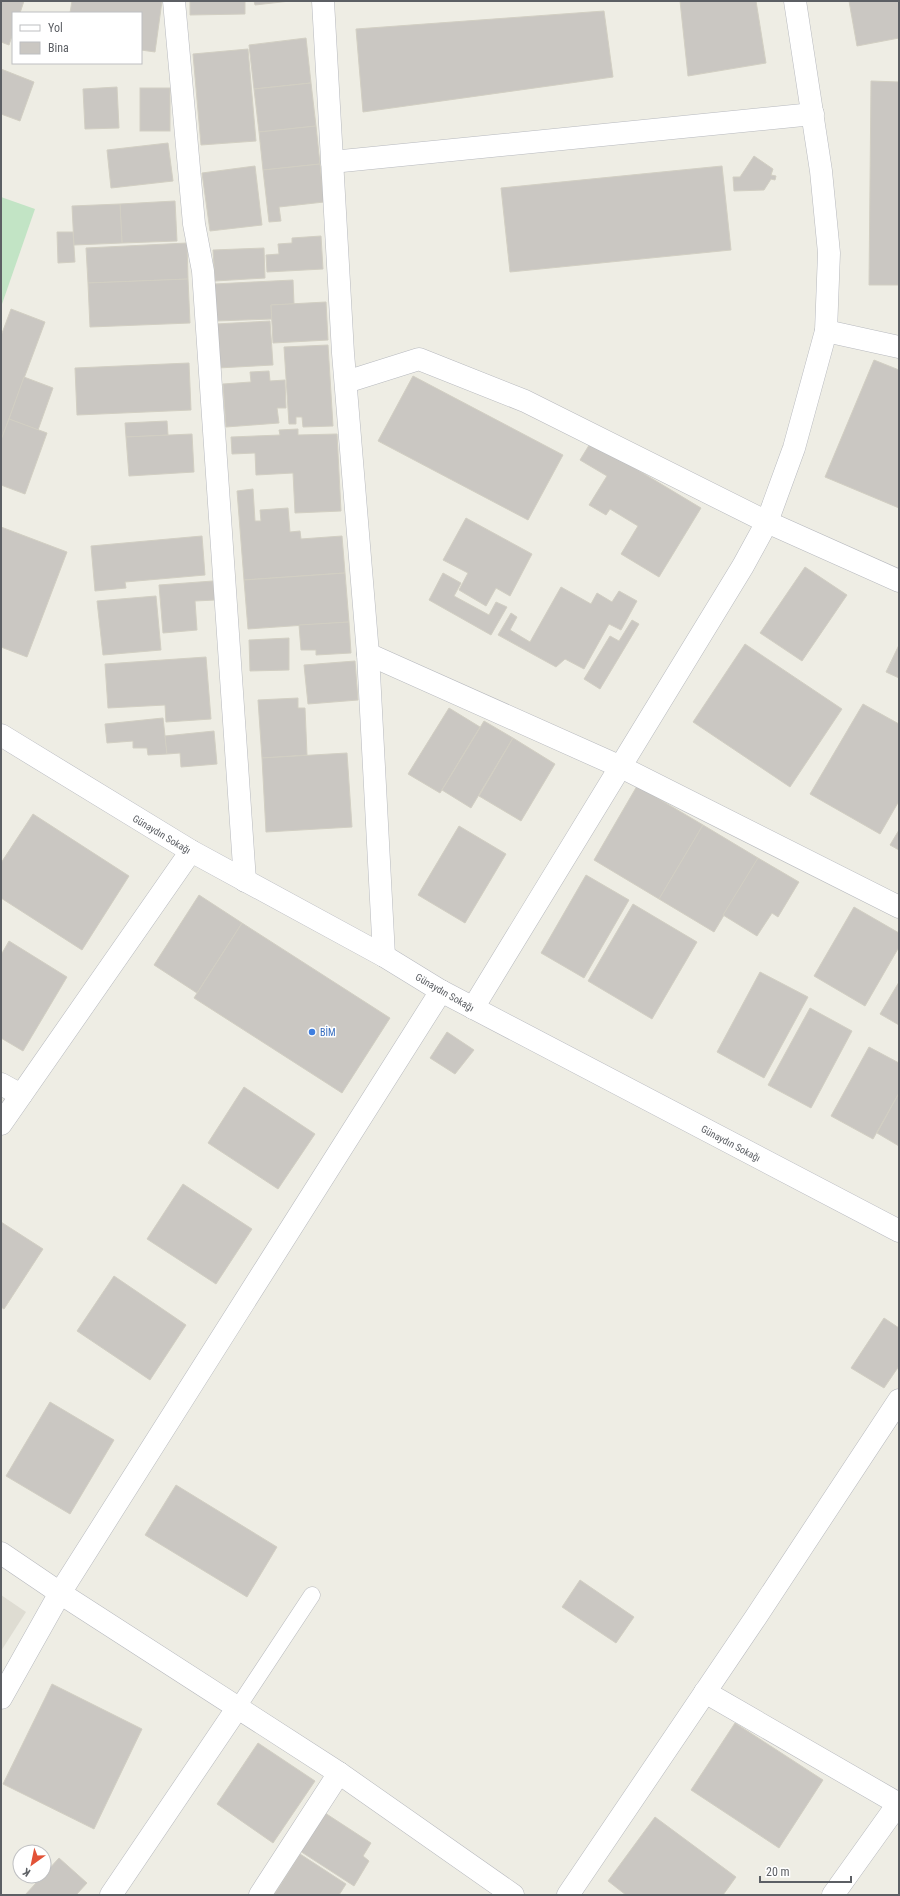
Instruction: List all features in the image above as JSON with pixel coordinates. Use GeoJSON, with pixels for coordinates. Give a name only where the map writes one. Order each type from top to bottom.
{"type":"FeatureCollection","features":[{"type":"Feature","properties":{"kind":"street"},"geometry":{"type":"LineString","coordinates":[[174,1],[194,224],[203,271],[245,881]]}},
{"type":"Feature","properties":{"kind":"street"},"geometry":{"type":"LineString","coordinates":[[323,1],[346,382],[368,654],[384,956]]}},
{"type":"Feature","properties":{"kind":"street"},"geometry":{"type":"LineString","coordinates":[[473,1008],[743,566],[767,522],[794,448],[826,331],[829,253],[821,171],[795,1]]}},
{"type":"Feature","properties":{"kind":"street"},"geometry":{"type":"LineString","coordinates":[[332,162],[812,114]]}},
{"type":"Feature","properties":{"kind":"street"},"geometry":{"type":"LineString","coordinates":[[826,331],[899,347]]}},
{"type":"Feature","properties":{"kind":"street"},"geometry":{"type":"LineString","coordinates":[[346,382],[419,359],[525,400],[767,522],[899,581]]}},
{"type":"Feature","properties":{"kind":"street"},"geometry":{"type":"LineString","coordinates":[[368,654],[621,767],[899,907]]}},
{"type":"Feature","properties":{"kind":"street","name":"Günaydın Sokağı"},"geometry":{"type":"LineString","coordinates":[[1,735],[191,851],[384,956],[441,991],[899,1231]]}},
{"type":"Feature","properties":{"kind":"street"},"geometry":{"type":"LineString","coordinates":[[1,1124],[191,851]]}},
{"type":"Feature","properties":{"kind":"street"},"geometry":{"type":"LineString","coordinates":[[1,1698],[60,1593],[441,991]]}},
{"type":"Feature","properties":{"kind":"street"},"geometry":{"type":"LineString","coordinates":[[1,1084],[21,1095]]}},
{"type":"Feature","properties":{"kind":"street"},"geometry":{"type":"LineString","coordinates":[[568,1895],[899,1400]]}},
{"type":"Feature","properties":{"kind":"street"},"geometry":{"type":"LineString","coordinates":[[1,1553],[60,1593],[339,1773],[513,1895]]}},
{"type":"Feature","properties":{"kind":"street"},"geometry":{"type":"LineString","coordinates":[[705,1692],[898,1804],[833,1895]]}},
{"type":"Feature","properties":{"kind":"street"},"geometry":{"type":"LineString","coordinates":[[111,1895],[238,1707]]}},
{"type":"Feature","properties":{"kind":"street"},"geometry":{"type":"LineString","coordinates":[[260,1895],[339,1773]]}},
{"type":"Feature","properties":{"kind":"lane"},"geometry":{"type":"LineString","coordinates":[[238,1707],[312,1595]]}},
{"type":"Feature","properties":{"kind":"shaded area"},"geometry":{"type":"Polygon","coordinates":[[[1,1595],[26,1612],[1,1651],[1,1595]]]}},
{"type":"Feature","properties":{"kind":"green space"},"geometry":{"type":"Polygon","coordinates":[[[1,197],[35,209],[1,307],[1,197]]]}},
{"type":"Feature","properties":{"kind":"building"},"geometry":{"type":"Polygon","coordinates":[[[1,1],[24,1],[20,12],[12,12],[12,36],[9,45],[1,42],[1,1]]]}},
{"type":"Feature","properties":{"kind":"building"},"geometry":{"type":"Polygon","coordinates":[[[72,1],[162,1],[155,52],[142,50],[142,12],[70,12],[72,1]]]}},
{"type":"Feature","properties":{"kind":"building"},"geometry":{"type":"Polygon","coordinates":[[[190,1],[245,1],[245,14],[190,15],[190,1]]]}},
{"type":"Feature","properties":{"kind":"building"},"geometry":{"type":"Polygon","coordinates":[[[254,1],[290,1],[255,5],[254,1]]]}},
{"type":"Feature","properties":{"kind":"building"},"geometry":{"type":"Polygon","coordinates":[[[680,1],[756,1],[766,63],[688,76],[680,1]]]}},
{"type":"Feature","properties":{"kind":"building"},"geometry":{"type":"Polygon","coordinates":[[[849,1],[899,1],[899,38],[857,46],[849,1]]]}},
{"type":"Feature","properties":{"kind":"building"},"geometry":{"type":"Polygon","coordinates":[[[604,11],[613,77],[363,112],[356,29],[604,11]]]}},
{"type":"Feature","properties":{"kind":"building"},"geometry":{"type":"Polygon","coordinates":[[[306,38],[311,83],[254,89],[249,45],[306,38]]]}},
{"type":"Feature","properties":{"kind":"building"},"geometry":{"type":"Polygon","coordinates":[[[248,49],[256,141],[201,145],[193,54],[248,49]]]}},
{"type":"Feature","properties":{"kind":"building"},"geometry":{"type":"Polygon","coordinates":[[[1,69],[34,82],[20,121],[1,114],[1,69]]]}},
{"type":"Feature","properties":{"kind":"building"},"geometry":{"type":"Polygon","coordinates":[[[871,81],[899,82],[899,285],[869,285],[871,81]]]}},
{"type":"Feature","properties":{"kind":"building"},"geometry":{"type":"Polygon","coordinates":[[[311,83],[316,126],[259,132],[254,89],[311,83]]]}},
{"type":"Feature","properties":{"kind":"building"},"geometry":{"type":"Polygon","coordinates":[[[117,87],[119,128],[85,129],[83,89],[117,87]]]}},
{"type":"Feature","properties":{"kind":"building"},"geometry":{"type":"Polygon","coordinates":[[[140,88],[170,88],[170,131],[140,131],[140,88]]]}},
{"type":"Feature","properties":{"kind":"building"},"geometry":{"type":"Polygon","coordinates":[[[316,126],[320,164],[263,170],[259,132],[316,126]]]}},
{"type":"Feature","properties":{"kind":"building"},"geometry":{"type":"Polygon","coordinates":[[[168,143],[173,181],[111,188],[107,150],[168,143]]]}},
{"type":"Feature","properties":{"kind":"building"},"geometry":{"type":"Polygon","coordinates":[[[754,156],[773,169],[771,175],[776,176],[775,180],[771,179],[764,190],[734,191],[733,177],[740,177],[754,156]]]}},
{"type":"Feature","properties":{"kind":"building"},"geometry":{"type":"Polygon","coordinates":[[[320,164],[324,202],[279,207],[281,221],[269,222],[263,170],[320,164]]]}},
{"type":"Feature","properties":{"kind":"building"},"geometry":{"type":"Polygon","coordinates":[[[255,166],[262,225],[210,231],[202,173],[255,166]]]}},
{"type":"Feature","properties":{"kind":"building"},"geometry":{"type":"Polygon","coordinates":[[[722,166],[731,250],[510,272],[501,188],[722,166]]]}},
{"type":"Feature","properties":{"kind":"building"},"geometry":{"type":"Polygon","coordinates":[[[175,201],[177,241],[122,243],[120,204],[175,201]]]}},
{"type":"Feature","properties":{"kind":"building"},"geometry":{"type":"Polygon","coordinates":[[[120,204],[122,243],[74,245],[72,206],[120,204]]]}},
{"type":"Feature","properties":{"kind":"building"},"geometry":{"type":"Polygon","coordinates":[[[57,232],[73,232],[75,262],[58,263],[57,232]]]}},
{"type":"Feature","properties":{"kind":"building"},"geometry":{"type":"Polygon","coordinates":[[[321,236],[323,269],[267,272],[266,255],[279,254],[278,244],[292,243],[292,238],[321,236]]]}},
{"type":"Feature","properties":{"kind":"building"},"geometry":{"type":"Polygon","coordinates":[[[187,243],[188,279],[88,283],[86,248],[187,243]]]}},
{"type":"Feature","properties":{"kind":"building"},"geometry":{"type":"Polygon","coordinates":[[[264,248],[265,278],[215,281],[213,250],[264,248]]]}},
{"type":"Feature","properties":{"kind":"building"},"geometry":{"type":"Polygon","coordinates":[[[188,279],[190,323],[90,327],[88,283],[188,279]]]}},
{"type":"Feature","properties":{"kind":"building"},"geometry":{"type":"Polygon","coordinates":[[[293,280],[294,304],[271,305],[272,319],[216,321],[214,284],[293,280]]]}},
{"type":"Feature","properties":{"kind":"building"},"geometry":{"type":"Polygon","coordinates":[[[326,302],[328,340],[273,343],[271,305],[326,302]]]}},
{"type":"Feature","properties":{"kind":"building"},"geometry":{"type":"Polygon","coordinates":[[[11,309],[45,322],[1,440],[1,336],[11,309]]]}},
{"type":"Feature","properties":{"kind":"building"},"geometry":{"type":"Polygon","coordinates":[[[270,321],[273,365],[218,368],[216,324],[270,321]]]}},
{"type":"Feature","properties":{"kind":"building"},"geometry":{"type":"Polygon","coordinates":[[[328,345],[333,426],[303,427],[302,417],[296,417],[296,424],[289,424],[284,347],[328,345]]]}},
{"type":"Feature","properties":{"kind":"building"},"geometry":{"type":"Polygon","coordinates":[[[874,360],[899,370],[899,508],[825,477],[874,360]]]}},
{"type":"Feature","properties":{"kind":"building"},"geometry":{"type":"Polygon","coordinates":[[[189,363],[191,410],[77,415],[75,368],[189,363]]]}},
{"type":"Feature","properties":{"kind":"building"},"geometry":{"type":"Polygon","coordinates":[[[269,371],[270,381],[285,380],[286,408],[277,408],[279,423],[226,427],[223,384],[251,382],[250,372],[269,371]]]}},
{"type":"Feature","properties":{"kind":"building"},"geometry":{"type":"Polygon","coordinates":[[[413,376],[563,455],[528,520],[378,441],[413,376]]]}},
{"type":"Feature","properties":{"kind":"building"},"geometry":{"type":"Polygon","coordinates":[[[24,377],[53,388],[38,430],[9,419],[24,377]]]}},
{"type":"Feature","properties":{"kind":"building"},"geometry":{"type":"Polygon","coordinates":[[[9,419],[47,433],[25,494],[1,485],[1,440],[9,419]]]}},
{"type":"Feature","properties":{"kind":"building"},"geometry":{"type":"Polygon","coordinates":[[[167,421],[168,435],[126,437],[125,423],[167,421]]]}},
{"type":"Feature","properties":{"kind":"building"},"geometry":{"type":"Polygon","coordinates":[[[298,429],[298,435],[337,434],[341,511],[295,513],[293,473],[256,475],[255,453],[232,454],[231,437],[280,435],[279,430],[298,429]]]}},
{"type":"Feature","properties":{"kind":"building"},"geometry":{"type":"Polygon","coordinates":[[[192,434],[194,472],[129,476],[126,437],[192,434]]]}},
{"type":"Feature","properties":{"kind":"building"},"geometry":{"type":"Polygon","coordinates":[[[591,442],[701,508],[659,577],[621,554],[638,526],[610,509],[606,515],[589,505],[607,476],[580,460],[591,442]]]}},
{"type":"Feature","properties":{"kind":"building"},"geometry":{"type":"Polygon","coordinates":[[[253,489],[255,521],[261,521],[260,510],[288,508],[290,532],[300,531],[301,539],[342,536],[345,573],[244,580],[237,491],[253,489]]]}},
{"type":"Feature","properties":{"kind":"building"},"geometry":{"type":"Polygon","coordinates":[[[466,518],[532,554],[510,596],[496,588],[486,606],[459,590],[468,573],[443,560],[466,518]]]}},
{"type":"Feature","properties":{"kind":"building"},"geometry":{"type":"Polygon","coordinates":[[[1,527],[67,552],[27,657],[1,647],[1,527]]]}},
{"type":"Feature","properties":{"kind":"building"},"geometry":{"type":"Polygon","coordinates":[[[202,536],[205,575],[125,582],[126,588],[95,591],[91,546],[202,536]]]}},
{"type":"Feature","properties":{"kind":"building"},"geometry":{"type":"Polygon","coordinates":[[[805,567],[847,595],[802,661],[760,633],[805,567]]]}},
{"type":"Feature","properties":{"kind":"building"},"geometry":{"type":"Polygon","coordinates":[[[345,573],[349,622],[248,629],[244,580],[345,573]]]}},
{"type":"Feature","properties":{"kind":"building"},"geometry":{"type":"Polygon","coordinates":[[[443,573],[461,583],[454,596],[489,615],[496,602],[507,607],[491,635],[429,600],[443,573]]]}},
{"type":"Feature","properties":{"kind":"building"},"geometry":{"type":"Polygon","coordinates":[[[213,581],[215,600],[195,601],[197,630],[163,633],[159,585],[213,581]]]}},
{"type":"Feature","properties":{"kind":"building"},"geometry":{"type":"Polygon","coordinates":[[[561,587],[591,604],[597,593],[612,602],[619,591],[637,601],[621,630],[609,624],[584,669],[565,659],[556,667],[498,635],[511,613],[517,617],[510,630],[530,642],[561,587]]]}},
{"type":"Feature","properties":{"kind":"building"},"geometry":{"type":"Polygon","coordinates":[[[156,596],[161,650],[103,655],[97,601],[156,596]]]}},
{"type":"Feature","properties":{"kind":"building"},"geometry":{"type":"Polygon","coordinates":[[[632,620],[639,624],[600,689],[584,679],[610,636],[619,641],[632,620]]]}},
{"type":"Feature","properties":{"kind":"building"},"geometry":{"type":"Polygon","coordinates":[[[349,622],[351,653],[316,655],[316,650],[301,650],[299,625],[349,622]]]}},
{"type":"Feature","properties":{"kind":"building"},"geometry":{"type":"Polygon","coordinates":[[[289,638],[289,670],[250,671],[249,640],[289,638]]]}},
{"type":"Feature","properties":{"kind":"building"},"geometry":{"type":"Polygon","coordinates":[[[745,644],[842,709],[790,787],[693,722],[745,644]]]}},
{"type":"Feature","properties":{"kind":"building"},"geometry":{"type":"Polygon","coordinates":[[[899,645],[899,678],[886,672],[899,645]]]}},
{"type":"Feature","properties":{"kind":"building"},"geometry":{"type":"Polygon","coordinates":[[[206,657],[211,719],[166,722],[165,705],[108,708],[105,664],[206,657]]]}},
{"type":"Feature","properties":{"kind":"building"},"geometry":{"type":"Polygon","coordinates":[[[355,661],[358,700],[308,704],[304,665],[355,661]]]}},
{"type":"Feature","properties":{"kind":"building"},"geometry":{"type":"Polygon","coordinates":[[[298,698],[298,708],[305,708],[307,755],[262,758],[258,700],[298,698]]]}},
{"type":"Feature","properties":{"kind":"building"},"geometry":{"type":"Polygon","coordinates":[[[863,704],[899,724],[899,801],[880,834],[810,794],[863,704]]]}},
{"type":"Feature","properties":{"kind":"building"},"geometry":{"type":"Polygon","coordinates":[[[449,708],[480,727],[440,793],[408,774],[449,708]]]}},
{"type":"Feature","properties":{"kind":"building"},"geometry":{"type":"Polygon","coordinates":[[[163,718],[167,754],[148,755],[147,748],[133,748],[133,741],[107,743],[105,724],[163,718]]]}},
{"type":"Feature","properties":{"kind":"building"},"geometry":{"type":"Polygon","coordinates":[[[484,721],[513,738],[471,808],[442,790],[484,721]]]}},
{"type":"Feature","properties":{"kind":"building"},"geometry":{"type":"Polygon","coordinates":[[[214,731],[217,764],[181,767],[180,753],[167,754],[165,736],[214,731]]]}},
{"type":"Feature","properties":{"kind":"building"},"geometry":{"type":"Polygon","coordinates":[[[513,738],[555,764],[521,821],[479,796],[513,738]]]}},
{"type":"Feature","properties":{"kind":"building"},"geometry":{"type":"Polygon","coordinates":[[[347,753],[352,827],[266,832],[262,758],[347,753]]]}},
{"type":"Feature","properties":{"kind":"building"},"geometry":{"type":"Polygon","coordinates":[[[637,786],[703,825],[659,899],[594,860],[637,786]]]}},
{"type":"Feature","properties":{"kind":"building"},"geometry":{"type":"Polygon","coordinates":[[[33,814],[129,876],[82,950],[1,898],[1,863],[33,814]]]}},
{"type":"Feature","properties":{"kind":"building"},"geometry":{"type":"Polygon","coordinates":[[[703,825],[758,858],[714,932],[659,899],[703,825]]]}},
{"type":"Feature","properties":{"kind":"building"},"geometry":{"type":"Polygon","coordinates":[[[459,826],[506,854],[465,923],[418,895],[459,826]]]}},
{"type":"Feature","properties":{"kind":"building"},"geometry":{"type":"Polygon","coordinates":[[[899,830],[899,850],[890,845],[899,830]]]}},
{"type":"Feature","properties":{"kind":"building"},"geometry":{"type":"Polygon","coordinates":[[[758,858],[799,882],[778,917],[772,913],[757,936],[723,915],[758,858]]]}},
{"type":"Feature","properties":{"kind":"building"},"geometry":{"type":"Polygon","coordinates":[[[586,875],[629,900],[584,978],[541,953],[586,875]]]}},
{"type":"Feature","properties":{"kind":"building"},"geometry":{"type":"Polygon","coordinates":[[[199,895],[242,923],[197,993],[154,965],[199,895]]]}},
{"type":"Feature","properties":{"kind":"building"},"geometry":{"type":"Polygon","coordinates":[[[633,904],[697,942],[652,1019],[588,981],[633,904]]]}},
{"type":"Feature","properties":{"kind":"building"},"geometry":{"type":"Polygon","coordinates":[[[854,907],[899,933],[899,947],[865,1006],[814,976],[854,907]]]}},
{"type":"Feature","properties":{"kind":"building"},"geometry":{"type":"Polygon","coordinates":[[[242,923],[390,1018],[342,1093],[194,998],[242,923]]]}},
{"type":"Feature","properties":{"kind":"building"},"geometry":{"type":"Polygon","coordinates":[[[9,941],[67,977],[23,1051],[1,1038],[1,955],[9,941]]]}},
{"type":"Feature","properties":{"kind":"building"},"geometry":{"type":"Polygon","coordinates":[[[760,972],[808,997],[764,1078],[717,1052],[760,972]]]}},
{"type":"Feature","properties":{"kind":"building"},"geometry":{"type":"Polygon","coordinates":[[[899,982],[899,1025],[880,1014],[899,982]]]}},
{"type":"Feature","properties":{"kind":"building"},"geometry":{"type":"Polygon","coordinates":[[[810,1008],[852,1031],[811,1108],[768,1085],[810,1008]]]}},
{"type":"Feature","properties":{"kind":"building"},"geometry":{"type":"Polygon","coordinates":[[[447,1032],[474,1050],[455,1074],[430,1058],[447,1032]]]}},
{"type":"Feature","properties":{"kind":"building"},"geometry":{"type":"Polygon","coordinates":[[[869,1047],[899,1063],[899,1093],[873,1139],[831,1116],[869,1047]]]}},
{"type":"Feature","properties":{"kind":"building"},"geometry":{"type":"Polygon","coordinates":[[[244,1087],[315,1134],[278,1189],[208,1143],[244,1087]]]}},
{"type":"Feature","properties":{"kind":"building"},"geometry":{"type":"Polygon","coordinates":[[[899,1093],[899,1146],[877,1133],[899,1093]]]}},
{"type":"Feature","properties":{"kind":"building"},"geometry":{"type":"Polygon","coordinates":[[[183,1184],[252,1229],[216,1284],[147,1239],[183,1184]]]}},
{"type":"Feature","properties":{"kind":"building"},"geometry":{"type":"Polygon","coordinates":[[[1,1222],[43,1249],[4,1309],[1,1307],[1,1222]]]}},
{"type":"Feature","properties":{"kind":"building"},"geometry":{"type":"Polygon","coordinates":[[[114,1276],[186,1325],[150,1380],[77,1331],[114,1276]]]}},
{"type":"Feature","properties":{"kind":"building"},"geometry":{"type":"Polygon","coordinates":[[[884,1318],[899,1328],[899,1366],[884,1388],[851,1368],[884,1318]]]}},
{"type":"Feature","properties":{"kind":"building"},"geometry":{"type":"Polygon","coordinates":[[[50,1402],[114,1440],[70,1514],[6,1476],[50,1402]]]}},
{"type":"Feature","properties":{"kind":"building"},"geometry":{"type":"Polygon","coordinates":[[[176,1485],[277,1547],[247,1597],[145,1535],[176,1485]]]}},
{"type":"Feature","properties":{"kind":"building"},"geometry":{"type":"Polygon","coordinates":[[[580,1580],[634,1617],[616,1643],[562,1607],[580,1580]]]}},
{"type":"Feature","properties":{"kind":"building"},"geometry":{"type":"Polygon","coordinates":[[[52,1684],[142,1729],[94,1829],[3,1784],[52,1684]]]}},
{"type":"Feature","properties":{"kind":"building"},"geometry":{"type":"Polygon","coordinates":[[[735,1723],[823,1780],[779,1848],[691,1790],[735,1723]]]}},
{"type":"Feature","properties":{"kind":"building"},"geometry":{"type":"Polygon","coordinates":[[[258,1743],[315,1781],[273,1843],[217,1804],[258,1743]]]}},
{"type":"Feature","properties":{"kind":"building"},"geometry":{"type":"Polygon","coordinates":[[[325,1813],[371,1843],[363,1856],[369,1861],[354,1886],[300,1851],[325,1813]]]}},
{"type":"Feature","properties":{"kind":"building"},"geometry":{"type":"Polygon","coordinates":[[[655,1817],[736,1877],[723,1895],[626,1895],[608,1881],[655,1817]]]}},
{"type":"Feature","properties":{"kind":"building"},"geometry":{"type":"Polygon","coordinates":[[[300,1854],[346,1884],[339,1895],[274,1895],[300,1854]]]}},
{"type":"Feature","properties":{"kind":"building"},"geometry":{"type":"Polygon","coordinates":[[[59,1858],[87,1883],[76,1895],[25,1895],[35,1884],[52,1884],[52,1866],[59,1858]]]}},
{"type":"Feature","properties":{"kind":"place","name":"BİM"},"geometry":{"type":"Point","coordinates":[312,1032]}}]}
